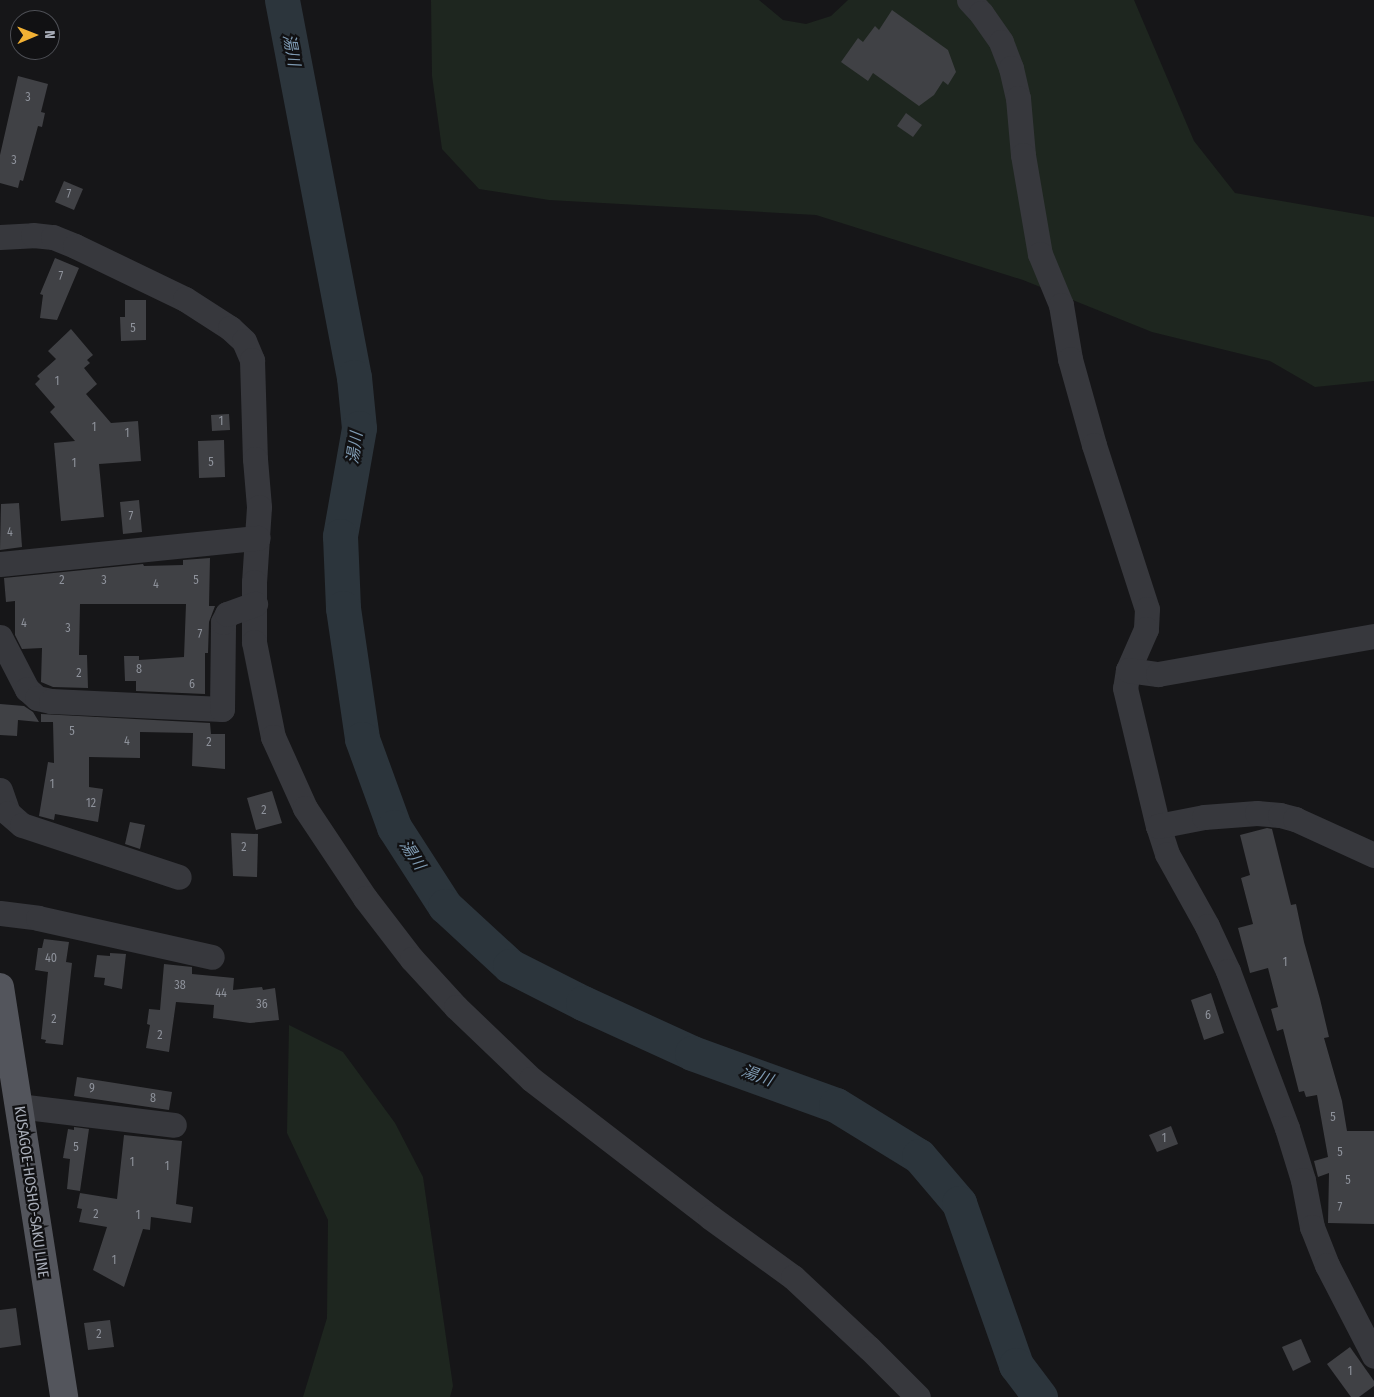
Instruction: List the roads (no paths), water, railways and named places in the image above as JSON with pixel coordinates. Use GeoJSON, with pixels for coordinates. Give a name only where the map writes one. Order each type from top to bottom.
{"type":"FeatureCollection","features":[{"type":"Feature","properties":{"kind":"main road","name":"KUSAGOE-HOSHO-SAKU LINE"},"geometry":{"type":"LineString","coordinates":[[0,987],[64,1397]]}},
{"type":"Feature","properties":{"kind":"street"},"geometry":{"type":"LineString","coordinates":[[969,0],[981,12],[1001,42],[1012,68],[1018,98],[1023,155],[1040,254],[1061,305],[1070,359],[1094,445],[1147,609],[1146,628],[1128,670],[1126,688],[1158,826],[1167,854],[1207,926],[1228,971],[1288,1128],[1303,1180],[1312,1227],[1327,1265],[1374,1356]]}},
{"type":"Feature","properties":{"kind":"street"},"geometry":{"type":"LineString","coordinates":[[0,238],[33,235],[53,238],[75,246],[184,298],[230,328],[244,341],[252,360],[255,460],[259,507],[254,642],[273,737],[305,808],[366,898],[412,959],[456,1007],[531,1079],[710,1217],[793,1278],[869,1348],[918,1397]]}},
{"type":"Feature","properties":{"kind":"street"},"geometry":{"type":"LineString","coordinates":[[0,564],[258,538]]}},
{"type":"Feature","properties":{"kind":"street"},"geometry":{"type":"LineString","coordinates":[[0,637],[27,689],[37,698],[50,701],[222,709],[222,622],[227,614],[255,604]]}},
{"type":"Feature","properties":{"kind":"street"},"geometry":{"type":"LineString","coordinates":[[1128,670],[1158,674],[1374,636]]}},
{"type":"Feature","properties":{"kind":"street"},"geometry":{"type":"LineString","coordinates":[[0,790],[8,813],[22,825],[179,877]]}},
{"type":"Feature","properties":{"kind":"street"},"geometry":{"type":"LineString","coordinates":[[1158,826],[1204,817],[1257,813],[1280,815],[1295,819],[1374,855]]}},
{"type":"Feature","properties":{"kind":"street"},"geometry":{"type":"LineString","coordinates":[[0,913],[38,918],[212,957]]}},
{"type":"Feature","properties":{"kind":"street"},"geometry":{"type":"LineString","coordinates":[[18,1106],[174,1125]]}},
{"type":"Feature","properties":{"kind":"waterway","name":"湯川"},"geometry":{"type":"LineString","coordinates":[[282,0],[354,377],[359,428],[340,536],[343,608],[362,739],[394,827],[445,906],[510,966],[583,1003],[692,1053],[836,1105],[919,1156],[959,1203],[1016,1365],[1040,1397]]}}]}
